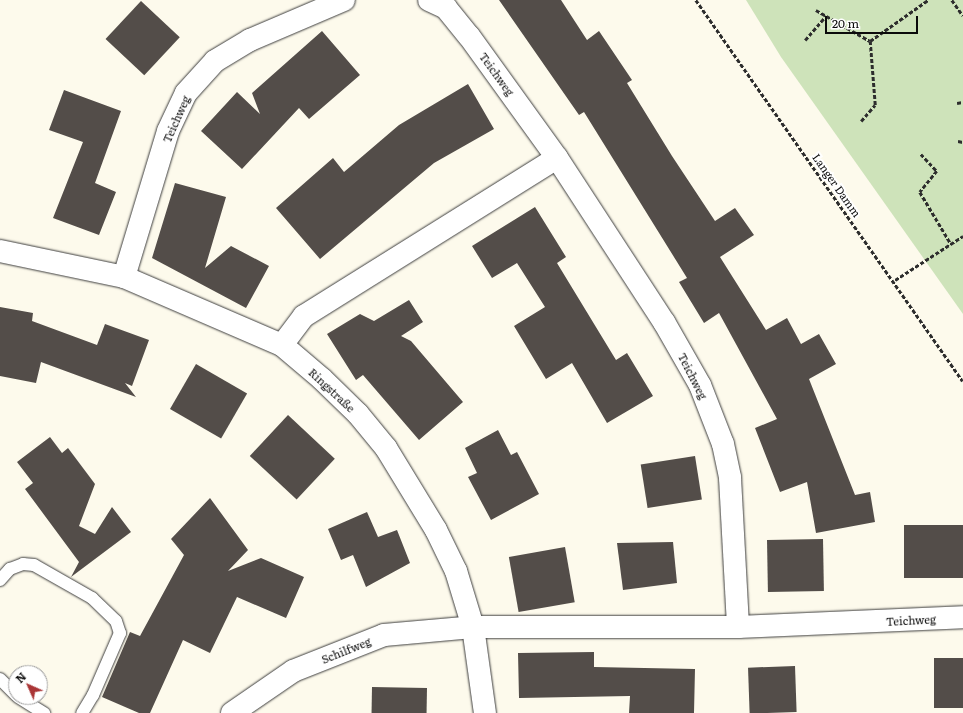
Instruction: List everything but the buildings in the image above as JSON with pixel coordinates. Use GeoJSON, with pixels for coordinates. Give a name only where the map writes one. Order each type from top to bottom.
{"type":"FeatureCollection","features":[{"type":"Feature","properties":{"kind":"street","name":"Teichweg"},"geometry":{"type":"LineString","coordinates":[[124,277],[168,131],[186,93],[215,60],[250,40],[344,0]]}},
{"type":"Feature","properties":{"kind":"street","name":"Teichweg"},"geometry":{"type":"LineString","coordinates":[[428,0],[446,8],[469,36],[557,158],[664,322],[700,385],[720,437],[730,478],[738,627]]}},
{"type":"Feature","properties":{"kind":"street"},"geometry":{"type":"LineString","coordinates":[[282,345],[304,316],[557,158]]}},
{"type":"Feature","properties":{"kind":"street","name":"Ringstraße"},"geometry":{"type":"LineString","coordinates":[[0,251],[124,277],[282,345],[358,414],[386,448],[436,530],[456,572],[474,627],[485,713]]}},
{"type":"Feature","properties":{"kind":"street","name":"Teichweg"},"geometry":{"type":"LineString","coordinates":[[474,627],[738,627],[963,617]]}},
{"type":"Feature","properties":{"kind":"street","name":"Schilfweg"},"geometry":{"type":"LineString","coordinates":[[232,713],[293,671],[384,635],[474,627]]}},
{"type":"Feature","properties":{"kind":"lane"},"geometry":{"type":"LineString","coordinates":[[0,580],[10,569],[23,564],[34,565],[92,598],[116,621],[120,633],[93,696],[82,713]]}},
{"type":"Feature","properties":{"kind":"lane"},"geometry":{"type":"LineString","coordinates":[[0,679],[8,687]]}},
{"type":"Feature","properties":{"kind":"lane"},"geometry":{"type":"LineString","coordinates":[[31,705],[44,713]]}},
{"type":"Feature","properties":{"kind":"path","name":"Langer Damm"},"geometry":{"type":"LineString","coordinates":[[696,0],[895,280],[963,381]]}},
{"type":"Feature","properties":{"kind":"path"},"geometry":{"type":"LineString","coordinates":[[870,41],[928,0]]}},
{"type":"Feature","properties":{"kind":"path"},"geometry":{"type":"LineString","coordinates":[[952,0],[963,16]]}},
{"type":"Feature","properties":{"kind":"path"},"geometry":{"type":"LineString","coordinates":[[816,10],[870,41]]}},
{"type":"Feature","properties":{"kind":"path"},"geometry":{"type":"LineString","coordinates":[[805,40],[826,16]]}},
{"type":"Feature","properties":{"kind":"path"},"geometry":{"type":"LineString","coordinates":[[861,121],[875,106],[870,41]]}},
{"type":"Feature","properties":{"kind":"path"},"geometry":{"type":"LineString","coordinates":[[957,103],[963,102]]}},
{"type":"Feature","properties":{"kind":"path"},"geometry":{"type":"LineString","coordinates":[[958,141],[963,142]]}},
{"type":"Feature","properties":{"kind":"path"},"geometry":{"type":"LineString","coordinates":[[921,154],[937,171],[920,192],[951,244]]}},
{"type":"Feature","properties":{"kind":"path"},"geometry":{"type":"LineString","coordinates":[[895,280],[963,236]]}},
{"type":"Feature","properties":{"kind":"green space"},"geometry":{"type":"Polygon","coordinates":[[[746,0],[963,0],[963,314],[781,57],[746,0]]]}}]}
